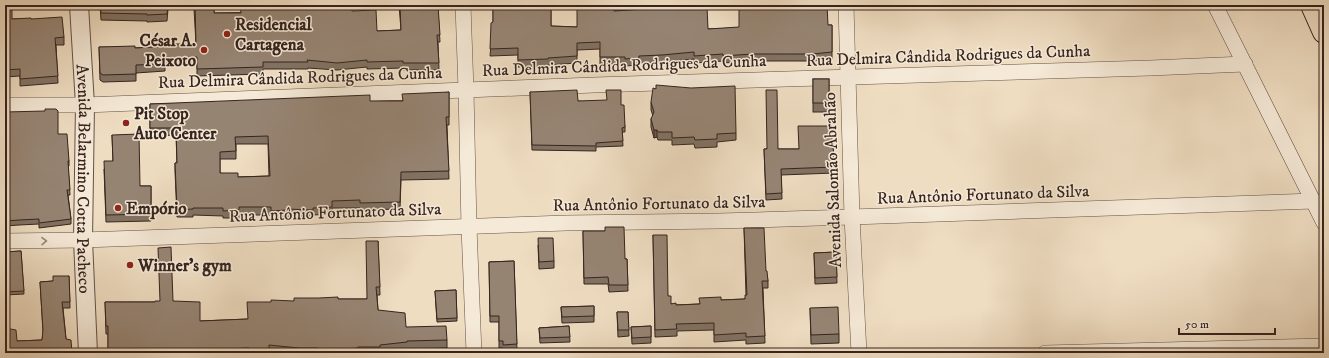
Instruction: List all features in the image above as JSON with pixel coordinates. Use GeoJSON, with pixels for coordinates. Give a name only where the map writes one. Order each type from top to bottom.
{"type":"FeatureCollection","features":[{"type":"Feature","properties":{"kind":"main road"},"geometry":{"type":"LineString","coordinates":[[1312,5],[1324,32]]}},
{"type":"Feature","properties":{"kind":"street","name":"Avenida Belarmino Cotta Pacheco"},"geometry":{"type":"LineString","coordinates":[[79,5],[85,105],[83,240],[88,353]]}},
{"type":"Feature","properties":{"kind":"street"},"geometry":{"type":"LineString","coordinates":[[463,5],[468,227],[474,353]]}},
{"type":"Feature","properties":{"kind":"street","name":"Avenida Salomão Abrahão"},"geometry":{"type":"LineString","coordinates":[[846,5],[852,217],[859,353]]}},
{"type":"Feature","properties":{"kind":"street"},"geometry":{"type":"LineString","coordinates":[[1215,5],[1324,223]]}},
{"type":"Feature","properties":{"kind":"street","name":"Rua Delmira Cândida Rodrigues da Cunha"},"geometry":{"type":"LineString","coordinates":[[5,105],[85,105],[466,90],[1245,64]]}},
{"type":"Feature","properties":{"kind":"street","name":"Rua Antônio Fortunato da Silva"},"geometry":{"type":"LineString","coordinates":[[5,241],[83,240],[566,223],[719,221],[852,217],[1314,201]]}},
{"type":"Feature","properties":{"kind":"street"},"geometry":{"type":"LineString","coordinates":[[1044,353],[1324,346]]}},
{"type":"Feature","properties":{"kind":"building"},"geometry":{"type":"Polygon","coordinates":[[[5,5],[12,5],[12,19],[62,17],[64,37],[55,38],[58,76],[20,79],[20,69],[5,70],[5,5]]]}},
{"type":"Feature","properties":{"kind":"building"},"geometry":{"type":"Polygon","coordinates":[[[100,5],[168,5],[167,14],[147,15],[101,13],[100,5]]]}},
{"type":"Feature","properties":{"kind":"building"},"geometry":{"type":"Polygon","coordinates":[[[195,5],[214,5],[214,13],[241,13],[240,5],[352,5],[352,11],[376,10],[377,31],[401,30],[400,5],[438,5],[440,35],[437,35],[439,63],[403,63],[403,61],[367,62],[367,60],[337,63],[307,60],[308,62],[263,62],[263,67],[197,69],[197,57],[165,58],[165,64],[136,65],[136,74],[103,75],[100,73],[99,47],[135,46],[135,48],[173,46],[172,44],[196,44],[195,5]]]}},
{"type":"Feature","properties":{"kind":"building"},"geometry":{"type":"Polygon","coordinates":[[[493,5],[551,5],[551,26],[577,27],[577,9],[606,8],[614,9],[614,11],[645,9],[645,5],[668,5],[668,9],[707,7],[708,29],[739,27],[739,5],[827,5],[828,25],[832,25],[832,52],[813,54],[752,54],[723,56],[723,54],[694,56],[694,52],[639,56],[639,58],[625,59],[625,57],[600,57],[600,42],[577,43],[577,56],[518,60],[518,48],[490,49],[493,5]]]}},
{"type":"Feature","properties":{"kind":"building"},"geometry":{"type":"Polygon","coordinates":[[[813,79],[829,79],[829,103],[813,103],[813,79]]]}},
{"type":"Feature","properties":{"kind":"building"},"geometry":{"type":"Polygon","coordinates":[[[656,85],[691,88],[735,86],[736,133],[717,134],[717,139],[695,140],[694,137],[672,138],[672,132],[658,132],[657,130],[654,130],[651,119],[654,112],[651,102],[653,88],[656,89],[656,85]]]}},
{"type":"Feature","properties":{"kind":"building"},"geometry":{"type":"Polygon","coordinates":[[[577,90],[578,101],[607,100],[606,90],[621,90],[621,105],[624,105],[625,127],[622,128],[623,141],[596,143],[596,146],[532,145],[530,92],[577,90]]]}},
{"type":"Feature","properties":{"kind":"building"},"geometry":{"type":"Polygon","coordinates":[[[766,90],[777,90],[778,149],[799,149],[798,126],[832,126],[834,167],[781,169],[782,193],[766,194],[764,149],[767,149],[766,90]]]}},
{"type":"Feature","properties":{"kind":"building"},"geometry":{"type":"Polygon","coordinates":[[[449,92],[449,117],[446,117],[449,171],[401,172],[400,202],[360,203],[360,200],[332,201],[332,207],[313,208],[313,210],[286,209],[287,210],[271,211],[271,207],[239,207],[239,210],[223,211],[223,208],[193,208],[177,210],[175,163],[177,163],[176,128],[150,128],[150,104],[370,95],[370,101],[403,101],[402,94],[449,92]],[[268,136],[235,137],[236,151],[220,152],[220,173],[238,173],[238,177],[270,176],[268,136]]]}},
{"type":"Feature","properties":{"kind":"building"},"geometry":{"type":"Polygon","coordinates":[[[45,109],[56,109],[58,111],[58,134],[67,134],[70,190],[67,190],[71,219],[39,223],[39,219],[5,221],[5,112],[45,111],[45,109]]]}},
{"type":"Feature","properties":{"kind":"building"},"geometry":{"type":"Polygon","coordinates":[[[139,134],[140,186],[151,186],[151,214],[106,215],[104,161],[113,161],[112,135],[139,134]]]}},
{"type":"Feature","properties":{"kind":"building"},"geometry":{"type":"Polygon","coordinates":[[[605,227],[624,227],[625,259],[627,259],[628,285],[609,285],[608,277],[584,278],[583,231],[605,231],[605,227]]]}},
{"type":"Feature","properties":{"kind":"building"},"geometry":{"type":"Polygon","coordinates":[[[744,228],[764,228],[766,271],[768,281],[762,281],[765,336],[746,337],[746,333],[714,335],[714,323],[676,324],[677,329],[655,330],[653,235],[667,235],[668,296],[671,296],[671,304],[700,304],[699,298],[721,297],[721,300],[745,299],[745,295],[747,295],[744,228]]]}},
{"type":"Feature","properties":{"kind":"building"},"geometry":{"type":"Polygon","coordinates":[[[538,238],[553,238],[554,261],[539,262],[538,238]]]}},
{"type":"Feature","properties":{"kind":"building"},"geometry":{"type":"Polygon","coordinates":[[[366,241],[378,241],[380,287],[376,287],[378,310],[405,313],[406,327],[446,326],[447,340],[407,341],[380,345],[380,347],[358,347],[340,350],[269,345],[269,350],[249,350],[249,348],[205,350],[177,349],[177,353],[108,353],[108,326],[106,326],[105,302],[160,301],[158,248],[171,247],[173,301],[200,302],[200,321],[248,319],[247,302],[271,302],[271,300],[294,301],[294,298],[338,297],[338,299],[367,299],[366,241]]]}},
{"type":"Feature","properties":{"kind":"building"},"geometry":{"type":"Polygon","coordinates":[[[21,251],[24,291],[5,292],[5,252],[21,251]]]}},
{"type":"Feature","properties":{"kind":"building"},"geometry":{"type":"Polygon","coordinates":[[[836,252],[837,277],[815,278],[814,253],[836,252]]]}},
{"type":"Feature","properties":{"kind":"building"},"geometry":{"type":"Polygon","coordinates":[[[514,261],[517,344],[503,345],[503,341],[499,341],[499,316],[490,316],[489,262],[514,261]]]}},
{"type":"Feature","properties":{"kind":"building"},"geometry":{"type":"Polygon","coordinates":[[[53,276],[69,276],[70,302],[62,302],[66,339],[71,340],[72,353],[26,353],[25,350],[5,353],[5,328],[16,330],[17,341],[42,340],[43,330],[40,282],[53,281],[53,276]]]}},
{"type":"Feature","properties":{"kind":"building"},"geometry":{"type":"Polygon","coordinates":[[[456,290],[457,318],[437,319],[435,291],[456,290]]]}},
{"type":"Feature","properties":{"kind":"building"},"geometry":{"type":"Polygon","coordinates":[[[594,306],[594,316],[562,317],[561,307],[594,306]]]}},
{"type":"Feature","properties":{"kind":"building"},"geometry":{"type":"Polygon","coordinates":[[[838,307],[839,334],[811,335],[810,308],[838,307]]]}},
{"type":"Feature","properties":{"kind":"building"},"geometry":{"type":"Polygon","coordinates":[[[617,312],[628,312],[629,330],[618,330],[617,312]]]}},
{"type":"Feature","properties":{"kind":"building"},"geometry":{"type":"Polygon","coordinates":[[[569,326],[570,337],[540,338],[539,328],[569,326]]]}},
{"type":"Feature","properties":{"kind":"building"},"geometry":{"type":"Polygon","coordinates":[[[651,326],[651,337],[632,338],[631,327],[651,326]]]}},
{"type":"Feature","properties":{"kind":"place","name":"Residencial Cartagena"},"geometry":{"type":"Point","coordinates":[227,34]}},
{"type":"Feature","properties":{"kind":"place","name":"César A. Peixoto"},"geometry":{"type":"Point","coordinates":[204,50]}},
{"type":"Feature","properties":{"kind":"place","name":"Pit Stop Auto Center"},"geometry":{"type":"Point","coordinates":[126,123]}},
{"type":"Feature","properties":{"kind":"place","name":"Empório"},"geometry":{"type":"Point","coordinates":[118,208]}},
{"type":"Feature","properties":{"kind":"place","name":"Winner's gym"},"geometry":{"type":"Point","coordinates":[130,265]}}]}
